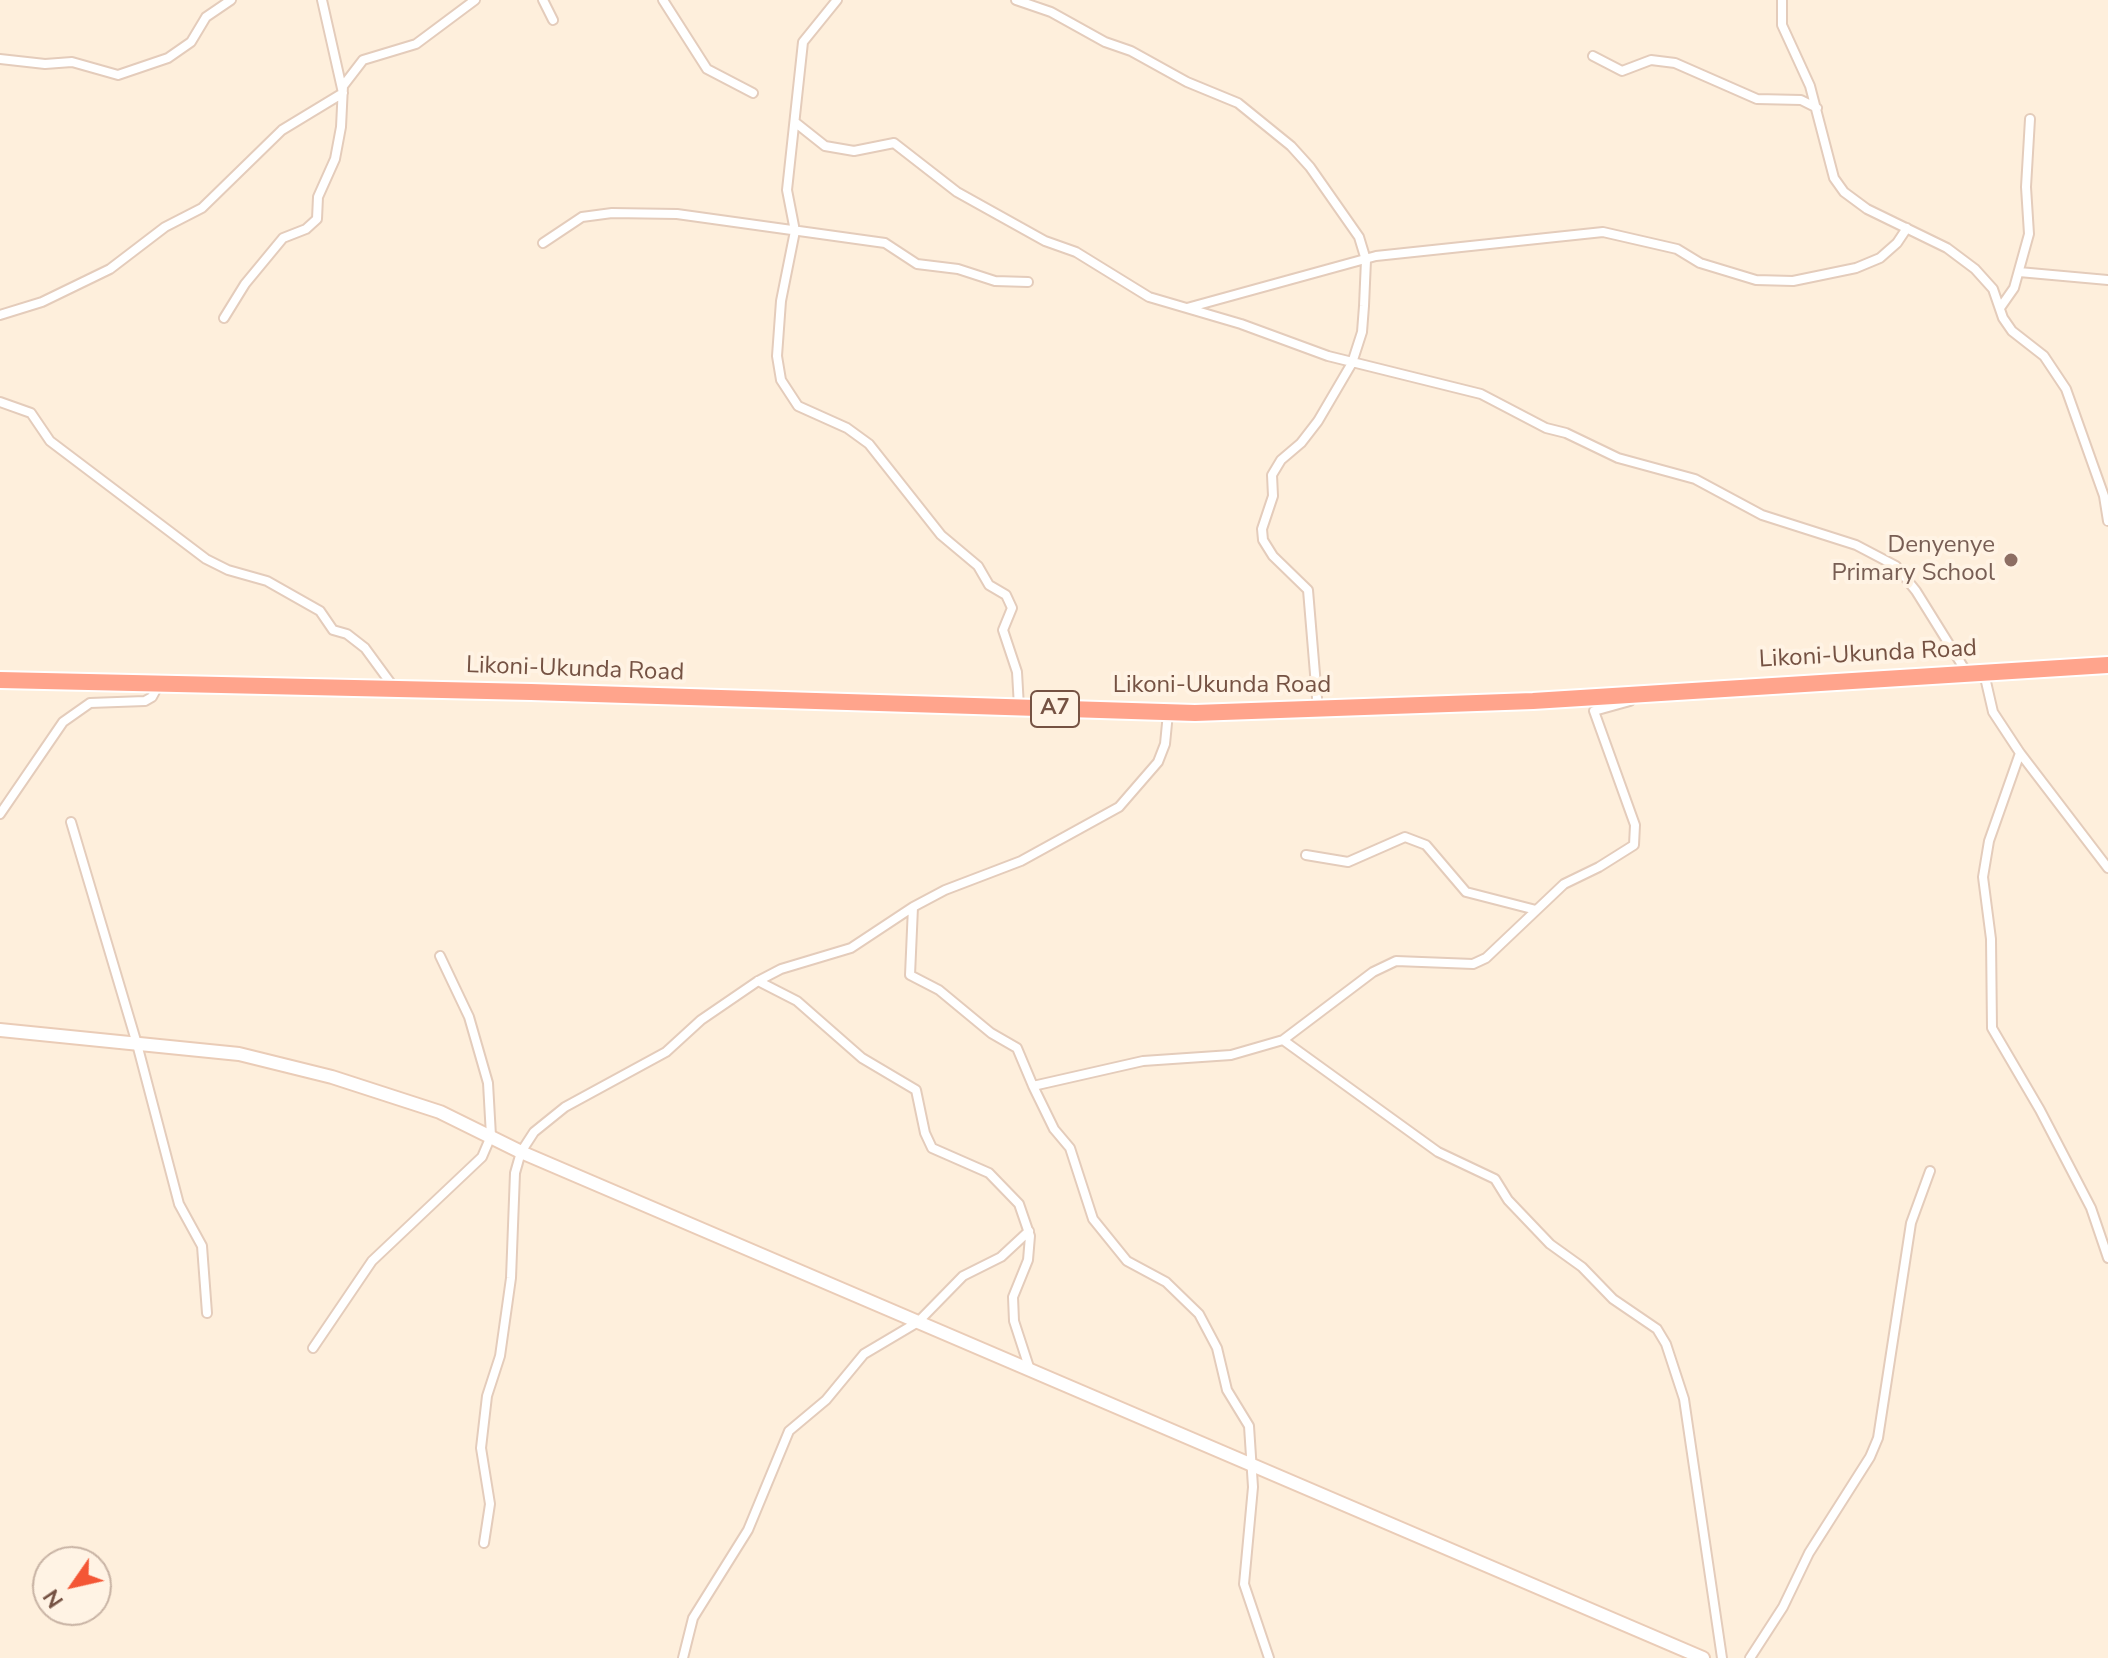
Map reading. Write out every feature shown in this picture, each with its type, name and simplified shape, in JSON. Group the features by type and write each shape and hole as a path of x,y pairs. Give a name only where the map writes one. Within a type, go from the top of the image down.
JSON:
{"highway":[{"name":"Likoni-Ukunda Road","path":"0,680 1168,713 1318,711 2108,665"}],"street":[{"path":"0,59 45,64 72,62 118,75 168,58 191,42 206,17 231,0"},
{"path":"322,0 343,93"},
{"path":"224,318 266,256 283,238 306,229 317,219 318,197 335,159 341,127 343,86 363,60 416,44 475,0"},
{"path":"543,0 553,20"},
{"path":"663,0 707,69 753,93"},
{"path":"837,0 803,42 787,190 795,231 781,301 777,356 781,380 798,406 847,428 869,444 941,535 978,566 989,585 1006,595 1012,608 1003,630 1017,672 1019,708"},
{"path":"1016,0 1051,12 1187,82 1238,103 1291,146 1310,167 1359,237 1366,260 1362,332 1352,363 1318,421 1301,443 1281,460 1272,475 1273,496 1262,529 1263,540 1273,556 1308,590 1318,711"},
{"path":"1782,0 1782,25 1818,109 1834,178 1844,192 1867,209 1947,248 1975,269 1993,289 2012,331 2044,356 2066,389 2104,496 2108,521"},
{"path":"1593,56 1622,71 1651,60 1675,63 1757,99 1801,100 1818,109"},
{"path":"0,315 42,302 110,269 165,227 202,208 282,130 343,93"},
{"path":"2000,308 2019,272 2029,234 2026,187 2030,119"},
{"path":"796,123 825,146 854,151 894,143 957,192 1045,241 1076,252 1149,297 1352,363 1481,394 1546,428 1566,433 1618,458 1695,479 1762,515 1856,545 1896,566 1976,674 1989,705 2020,753 2108,868"},
{"path":"543,243 582,217 612,213 677,214 885,243 917,264 958,269 995,281 1028,282"},
{"path":"1187,308 1366,260 1603,232 1677,249 1700,263 1756,280 1793,281 1844,272 1880,258 1897,243 1907,228"},
{"path":"2019,272 2108,280"},
{"path":"0,402 31,413 50,441 206,559 228,570 267,581 320,611 333,630 347,634 365,648 396,689"},
{"path":"2104,496 2108,486"},
{"path":"0,814 63,722 90,703 145,701 152,697 159,684"},
{"path":"1033,1086 1143,1061 1231,1055 1283,1040 1373,972 1396,961 1473,964 1486,958 1564,884 1634,845 1635,825 1594,711 1668,690"},
{"path":"484,1543 490,1504 481,1448 487,1396 502,1340 511,1278 515,1173 521,1152 534,1132 565,1107 666,1052 701,1020 758,981 781,969 851,948 945,890 1021,861 1119,807 1158,762 1165,744 1168,713"},
{"path":"2020,753 1989,841 1983,877 1991,939 1992,1028 2091,1208 2108,1258"},
{"path":"71,822 137,1044 179,1204 202,1246 207,1313"},
{"path":"1306,855 1348,862 1405,837 1426,845 1466,892 1536,910"},
{"path":"913,907 910,975 939,990 991,1033 1017,1048 1054,1129 1070,1148 1093,1219 1127,1261 1166,1282 1180,1294 1211,1335 1227,1390 1249,1426 1253,1487 1244,1584 1269,1658"},
{"path":"313,1348 372,1261 482,1157 491,1136 488,1083 469,1017 440,956"},
{"path":"758,981 797,1001 862,1058 916,1090 925,1133 932,1148 989,1173 1019,1204 1029,1231 1028,1260 1013,1297 1014,1321 1029,1367"},
{"path":"0,1030 239,1054 332,1077 440,1112 521,1152 1703,1658"},
{"path":"1283,1040 1438,1152 1495,1179 1508,1200 1550,1244 1582,1267 1613,1299 1657,1329 1684,1399 1722,1658"},
{"path":"1750,1658 1783,1607 1809,1553 1870,1457 1878,1438 1911,1223 1930,1171"},
{"path":"683,1658 693,1618 748,1530 789,1431 826,1400 864,1354 918,1322 963,1276 1001,1257 1029,1231"}],"place":[{"name":"Denyenye Primary School","path":"2011,560"}]}
